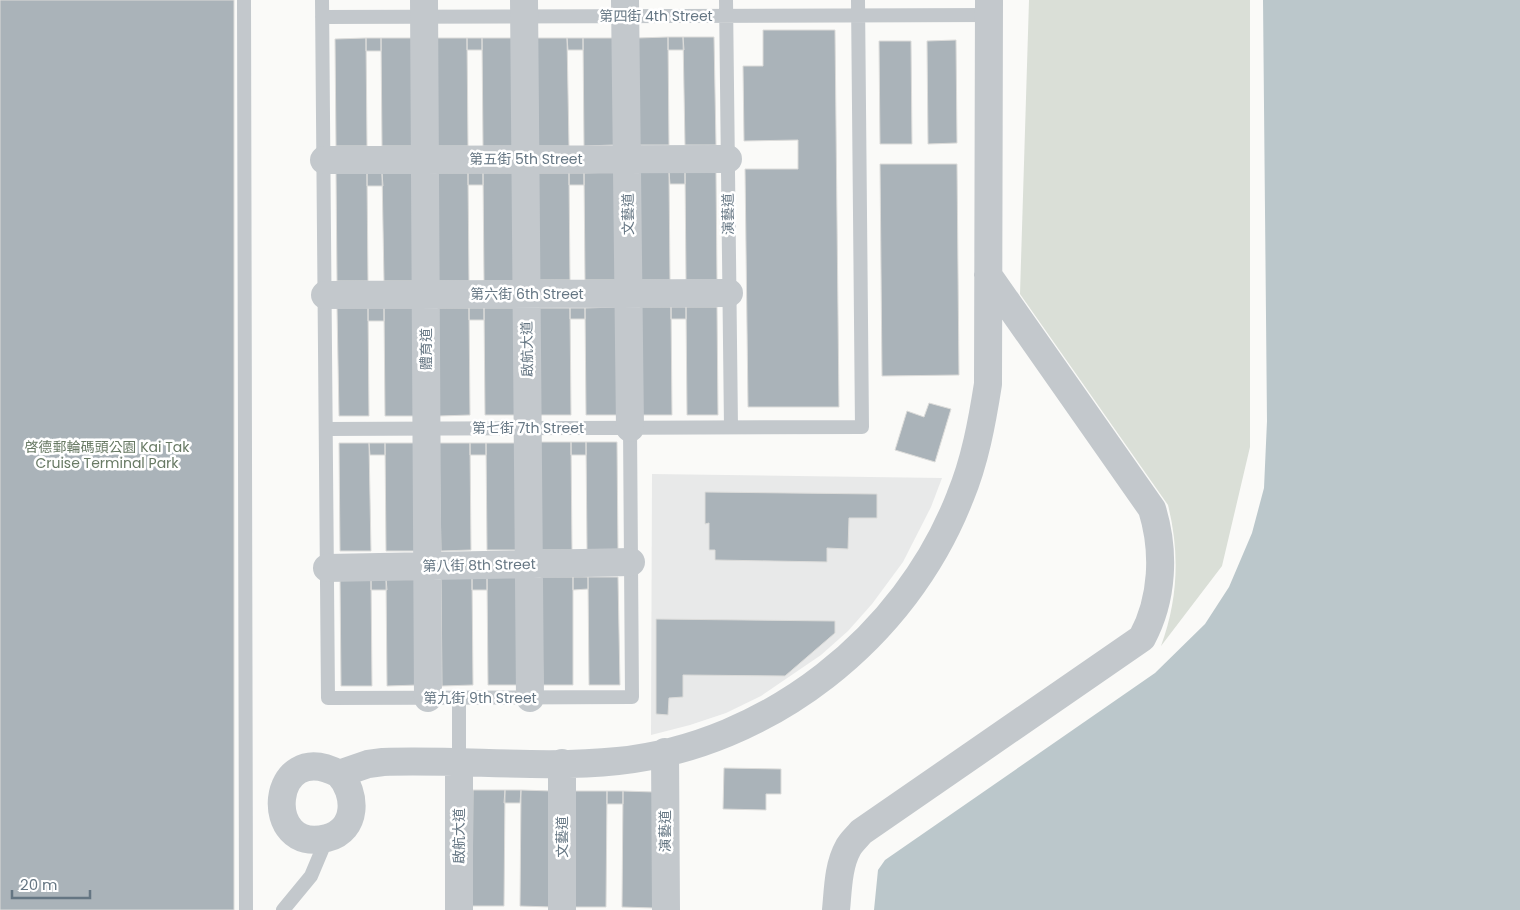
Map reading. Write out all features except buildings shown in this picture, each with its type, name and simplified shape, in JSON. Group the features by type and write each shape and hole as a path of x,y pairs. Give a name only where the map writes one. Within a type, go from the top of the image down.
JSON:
{"street":[{"name":"啟航大道","path":"524,8 530,698"},
{"name":"文藝道","path":"625,8 630,428"},
{"path":"338,774 368,764 384,762 562,763 619,761 665,752 739,728 777,708 812,686 845,660 875,632 902,600 925,567 960,498 982,422 988,384 989,8"},
{"name":"體育道","path":"424,9 428,698"},
{"name":"第五街 5th Street","path":"324,160 728,159"},
{"path":"836,910 838,880 848,847 861,832 1142,638 1152,620 1156,600 1159,549 1158,528 1152,510 988,275"},
{"name":"第六街 6th Street","path":"325,295 729,294"},
{"name":"第八街 8th Street","path":"327,568 631,562"},
{"name":"演藝道","path":"665,752 666,910"},
{"name":"啟航大道","path":"459,762 459,910"},
{"name":"文藝道","path":"562,763 562,910"},
{"path":"315,766 328,768 338,774 350,790 352,810 344,828 327,838 302,837 292,830 284,820 280,809 280,796 284,785 292,775 303,769 315,766"}],"lane":[{"path":"244,0 246,910"},
{"path":"322,0 327,568"},
{"name":"演藝道","path":"726,0 730,427"},
{"path":"858,0 858,16"},
{"name":"第四街 4th Street","path":"322,18 424,9 625,8 726,16 858,16 989,8"},
{"name":"第七街 7th Street","path":"326,430 862,427 858,16"},
{"path":"630,428 631,562"},
{"name":"第九街 9th Street","path":"327,568 328,698 632,697 631,562"},
{"path":"459,698 459,762"},
{"path":"283,910 312,876 327,838"}],"shaded area":[{"path":"1029,0 1250,0 1250,447 1222,566 1161,646 1167,629 1174,594 1176,559 1168,505 1020,294"},
{"path":"1263,0 1520,0 1520,910 874,910 878,870 885,860 1155,673 1205,624 1229,587 1252,533 1264,488 1267,421"},
{"path":"652,474 942,478 931,507 903,562 872,604 848,631 821,655 761,696 726,713 651,735"}],"park label":[{"name":"啓德郵輪碼頭公園 Kai Tak Cruise Terminal Park","path":"107,456"}]}
